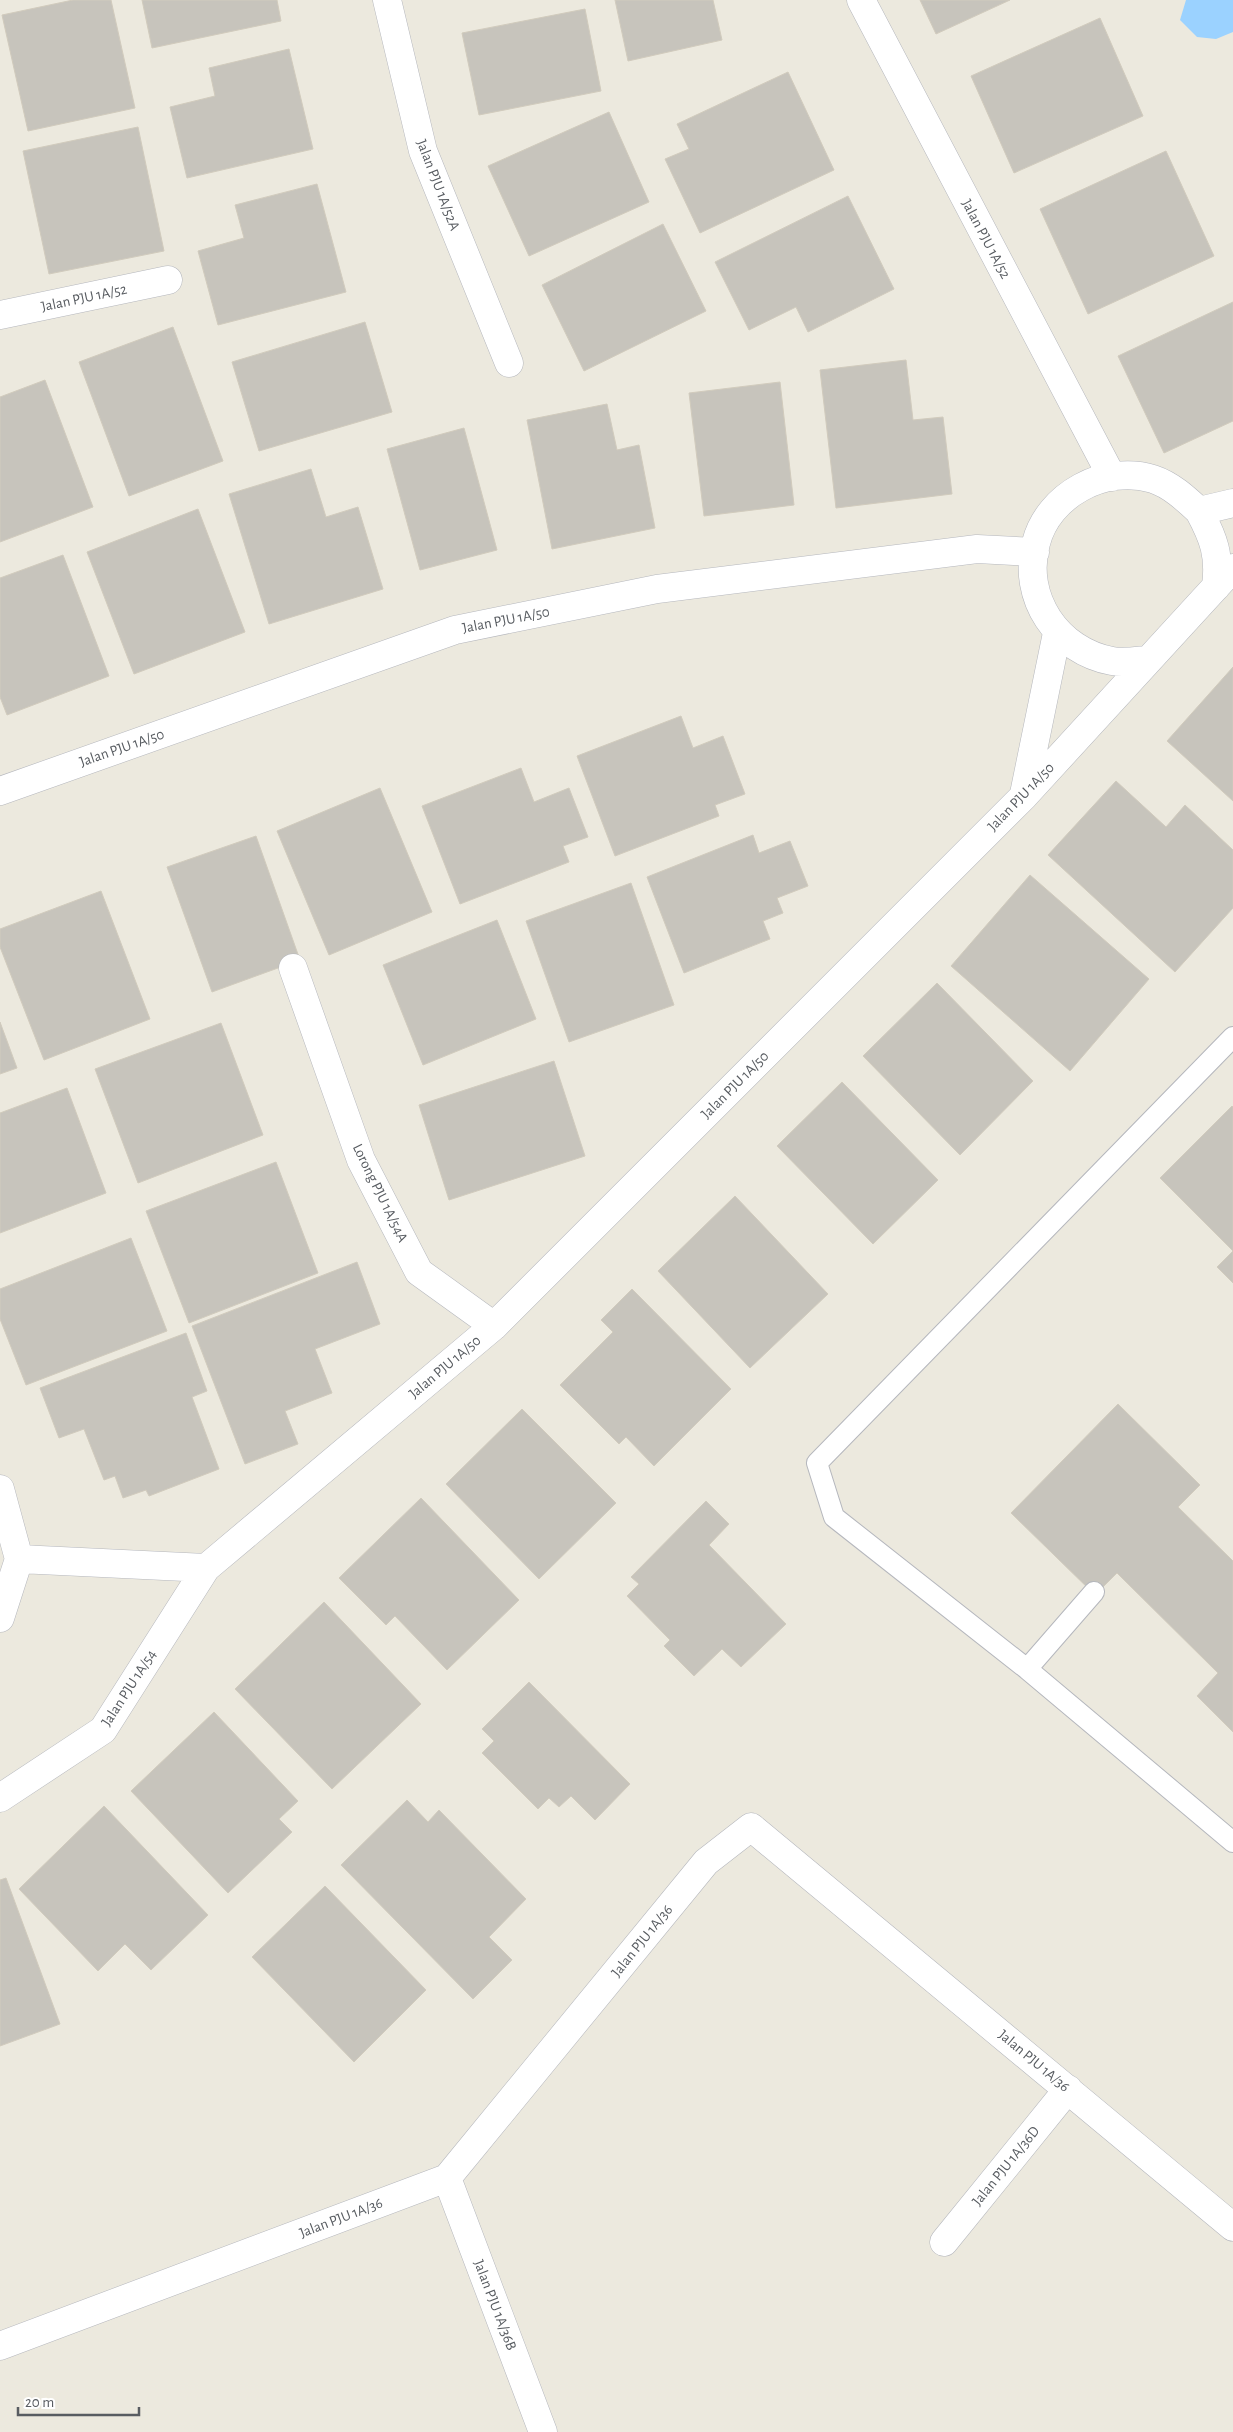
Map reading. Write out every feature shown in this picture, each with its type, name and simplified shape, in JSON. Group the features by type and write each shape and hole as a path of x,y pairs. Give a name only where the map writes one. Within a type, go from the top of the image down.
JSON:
{"street":[{"name":"Jalan PJU 1A/52A","path":"387,0 423,151 509,363"},
{"name":"Jalan PJU 1A/52","path":"861,0 1112,477"},
{"name":"Jalan PJU 1A/52","path":"0,315 168,280"},
{"path":"1146,660 1114,662 1084,652 1057,633 1040,606 1032,575 1036,543 1050,514 1070,493 1095,480 1125,476 1152,479 1178,492 1199,511 1213,538 1218,566 1224,578"},
{"path":"1199,511 1233,503"},
{"name":"Jalan PJU 1A/50","path":"0,791 455,630 657,589 977,549 1035,552"},
{"name":"Jalan PJU 1A/50","path":"206,1568 494,1326 1024,796 1146,660 1224,578"},
{"path":"1024,796 1057,633"},
{"name":"Lorong PJU 1A/54A","path":"293,968 361,1160 419,1272 494,1326"},
{"path":"0,1489 19,1559 0,1618"},
{"path":"19,1559 206,1568"},
{"name":"Jalan PJU 1A/54","path":"0,1798 103,1730 206,1568"},
{"name":"Jalan PJU 1A/36","path":"0,2346 447,2178 706,1862 751,1828 1233,2227"},
{"name":"Jalan PJU 1A/36D","path":"944,2242 1068,2090"},
{"name":"Jalan PJU 1A/36B","path":"447,2178 543,2432"}],"lane":[{"path":"1233,1037 817,1463 834,1517 1027,1670 1233,1842"},
{"path":"1027,1670 1094,1592"}],"water":[{"path":"1186,0 1233,0 1233,32 1216,39 1197,37 1180,20"}],"building":[{"path":"73,0 111,0 135,108 28,131 2,15"},
{"path":"142,0 277,0 281,21 152,48"},
{"path":"615,0 713,0 722,40 628,61"},
{"path":"920,0 1010,0 936,34"},
{"path":"585,9 601,91 479,115 462,33"},
{"path":"1100,18 1143,116 1014,173 971,76"},
{"path":"289,49 313,149 187,178 170,107 215,96 209,68"},
{"path":"788,72 834,170 700,233 665,159 689,149 677,124"},
{"path":"609,112 649,202 529,256 488,166"},
{"path":"138,127 164,251 49,274 23,151"},
{"path":"1166,151 1214,256 1088,314 1040,209"},
{"path":"317,184 346,292 218,325 198,251 244,238 235,205"},
{"path":"848,196 894,289 808,332 796,307 749,330 715,262"},
{"path":"663,224 706,311 584,371 542,285"},
{"path":"1233,302 1233,421 1164,453 1118,356"},
{"path":"365,322 392,412 259,451 232,362"},
{"path":"173,327 223,461 129,496 79,362"},
{"path":"906,360 913,420 943,417 952,494 836,508 820,370"},
{"path":"45,380 93,507 0,542 0,397"},
{"path":"780,382 794,505 704,516 689,393"},
{"path":"607,404 617,450 639,445 655,528 552,549 527,420"},
{"path":"464,428 497,550 420,570 387,449"},
{"path":"311,469 326,517 358,507 383,589 269,624 229,494"},
{"path":"198,509 245,632 134,674 87,552"},
{"path":"63,555 109,676 7,715 0,697 0,578"},
{"path":"1233,667 1233,801 1167,741"},
{"path":"681,716 693,748 723,736 745,794 715,805 719,816 615,856 577,756"},
{"path":"521,768 534,802 569,788 588,837 563,846 569,862 460,904 422,806"},
{"path":"1116,781 1166,827 1185,805 1233,850 1233,908 1175,972 1048,855"},
{"path":"380,788 432,912 329,955 277,831"},
{"path":"753,835 759,853 790,841 808,886 777,898 783,913 763,921 770,939 684,973 647,877"},
{"path":"256,836 300,960 212,992 167,867"},
{"path":"1030,875 1149,979 1070,1071 951,966"},
{"path":"631,883 674,1005 569,1042 526,921"},
{"path":"101,891 150,1019 44,1060 0,947 0,929"},
{"path":"497,920 536,1019 423,1065 383,965"},
{"path":"937,983 1033,1081 960,1155 863,1056"},
{"path":"0,1022 17,1068 0,1074"},
{"path":"221,1023 263,1135 138,1183 95,1069"},
{"path":"554,1061 585,1156 449,1200 419,1105"},
{"path":"842,1082 938,1180 873,1244 777,1146"},
{"path":"67,1088 106,1193 0,1233 0,1113"},
{"path":"1233,1107 1233,1251 1160,1178"},
{"path":"276,1162 318,1273 189,1323 146,1211"},
{"path":"735,1196 828,1294 750,1368 658,1271"},
{"path":"131,1238 167,1331 26,1385 0,1319 0,1289"},
{"path":"1233,1251 1233,1283 1217,1267"},
{"path":"357,1262 380,1324 315,1349 332,1393 285,1411 298,1444 245,1464 192,1326"},
{"path":"632,1289 731,1389 654,1466 626,1437 619,1444 560,1385 613,1332 601,1320"},
{"path":"186,1333 207,1391 192,1397 219,1469 149,1496 146,1490 123,1498 115,1476 104,1480 84,1429 59,1438 40,1388"},
{"path":"1118,1404 1200,1485 1178,1507 1233,1561 1233,1732 1197,1696 1218,1673 1117,1573 1095,1595 1011,1513"},
{"path":"522,1409 616,1503 539,1579 446,1484"},
{"path":"421,1498 519,1600 447,1670 395,1616 386,1625 339,1578"},
{"path":"706,1501 729,1524 709,1545 786,1624 741,1667 722,1649 694,1676 664,1646 670,1640 627,1596 639,1584 631,1577"},
{"path":"324,1602 421,1704 332,1789 235,1689"},
{"path":"529,1682 630,1784 595,1820 571,1796 559,1807 549,1798 538,1809 482,1753 494,1741 482,1729"},
{"path":"214,1712 298,1801 279,1819 292,1832 228,1893 131,1791"},
{"path":"407,1800 428,1822 439,1810 526,1899 489,1937 512,1960 473,1999 341,1865"},
{"path":"104,1806 208,1915 151,1970 125,1944 98,1971 19,1889"},
{"path":"6,1878 60,2024 0,2046 0,1880"},
{"path":"325,1886 426,1990 354,2062 252,1957"}]}
